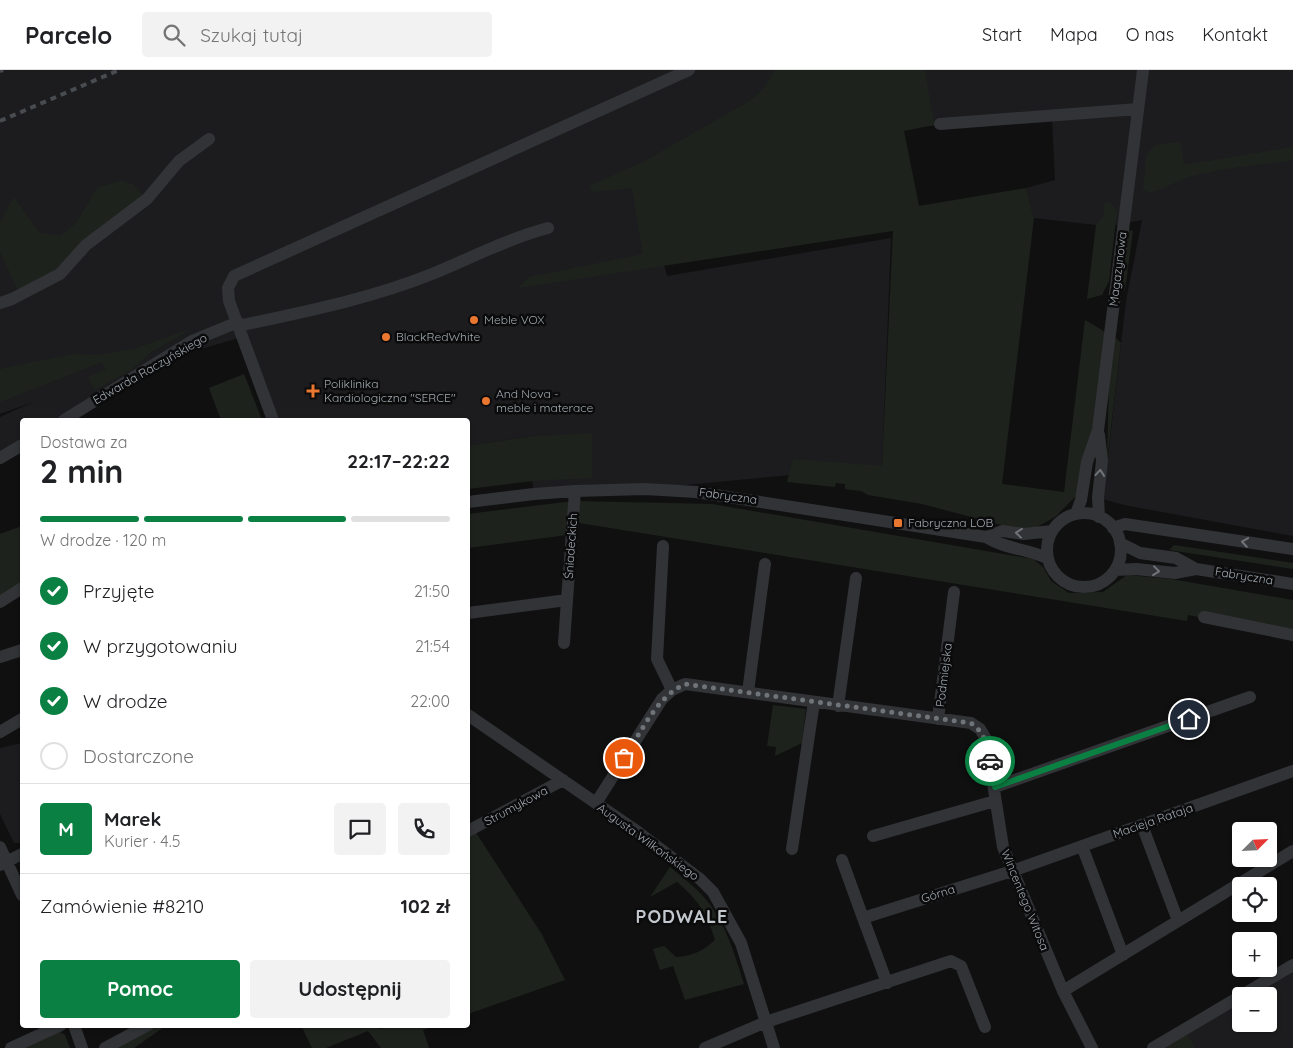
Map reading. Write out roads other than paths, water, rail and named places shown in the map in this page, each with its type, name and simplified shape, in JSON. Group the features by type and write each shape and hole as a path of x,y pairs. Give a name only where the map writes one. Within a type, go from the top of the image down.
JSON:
{"street":[{"path":"272,418 229,301 228,288 234,276 689,70"},
{"name":"Magazynowa","path":"1076,514 1081,500 1087,462 1098,430 1143,70"},
{"path":"940,124 1138,109"},
{"path":"0,303 12,299 60,274 86,246 147,199 180,161 209,139"},
{"name":"Edwarda Raczyńskiego","path":"67,418 192,341 238,324 344,303 432,274 498,244 548,228"},
{"name":"Magazynowa","path":"1098,430 1102,461 1098,496 1099,517"},
{"path":"0,458 20,445"},
{"name":"Fabryczna","path":"470,502 575,491 645,489 696,492 986,537 1001,546 1026,550 1047,558"},
{"name":"Śniadeckich","path":"564,644 575,491"},
{"path":"1076,514 1092,514 1099,517 1113,528 1120,543 1120,557 1115,570 1099,584 1077,587 1058,577 1047,558 1047,544 1052,531 1062,520 1076,514"},
{"path":"1113,528 1125,524 1293,549"},
{"name":"Fabryczna","path":"986,537 1002,531 1024,534 1052,531"},
{"name":"Fabryczna","path":"1120,543 1140,553 1176,558 1196,569"},
{"path":"596,803 662,699 672,690 657,659 662,546"},
{"path":"748,692 765,564"},
{"name":"Fabryczna","path":"1115,570 1136,569 1175,573 1196,569 1293,584"},
{"path":"838,706 856,578"},
{"path":"0,602 20,589"},
{"name":"Podmiejska","path":"672,690 685,684 938,718 954,592"},
{"path":"470,613 567,600"},
{"path":"1204,617 1293,635"},
{"path":"0,657 20,651"},
{"path":"995,787 1250,697"},
{"path":"792,849 814,702"},
{"name":"Augusta Wilkońskiego","path":"470,716 596,803 693,874 713,892 741,943 774,1048"},
{"name":"Wincentego Witosa","path":"938,718 971,723 980,729 986,740 1004,847 1012,871 1063,991 1092,1048"},
{"path":"0,732 20,720"},
{"name":"Macieja Rataja","path":"1012,871 1293,771"},
{"name":"Strumykowa","path":"470,830 563,780"},
{"path":"872,836 995,801"},
{"path":"1142,825 1178,921"},
{"path":"1082,846 1123,955"},
{"path":"0,848 4,864 20,892"},
{"path":"1063,991 1293,851"},
{"path":"4,864 20,855"},
{"path":"842,860 887,983"},
{"name":"Górna","path":"863,918 1012,871"},
{"path":"705,1048 766,1022 887,983 947,961 955,962 961,966 985,1027"},
{"path":"1153,1048 1293,965"},
{"path":"11,1048 54,1028"},
{"path":"75,1028 82,1048"},
{"path":"105,1048 142,1028"}],"railway":[{"path":"0,121 119,70"}],"place":[{"name":"Meble VOX","path":"474,320"},
{"name":"BlackRedWhite","path":"386,337"},
{"name":"Poliklinika Kardiologiczna \"SERCE\"","path":"313,391"},
{"name":"And Nova - meble i materace","path":"486,401"},
{"name":"Fabryczna LOB","path":"898,523"}],"district":[{"name":"PODWALE","path":"682,917"}]}
